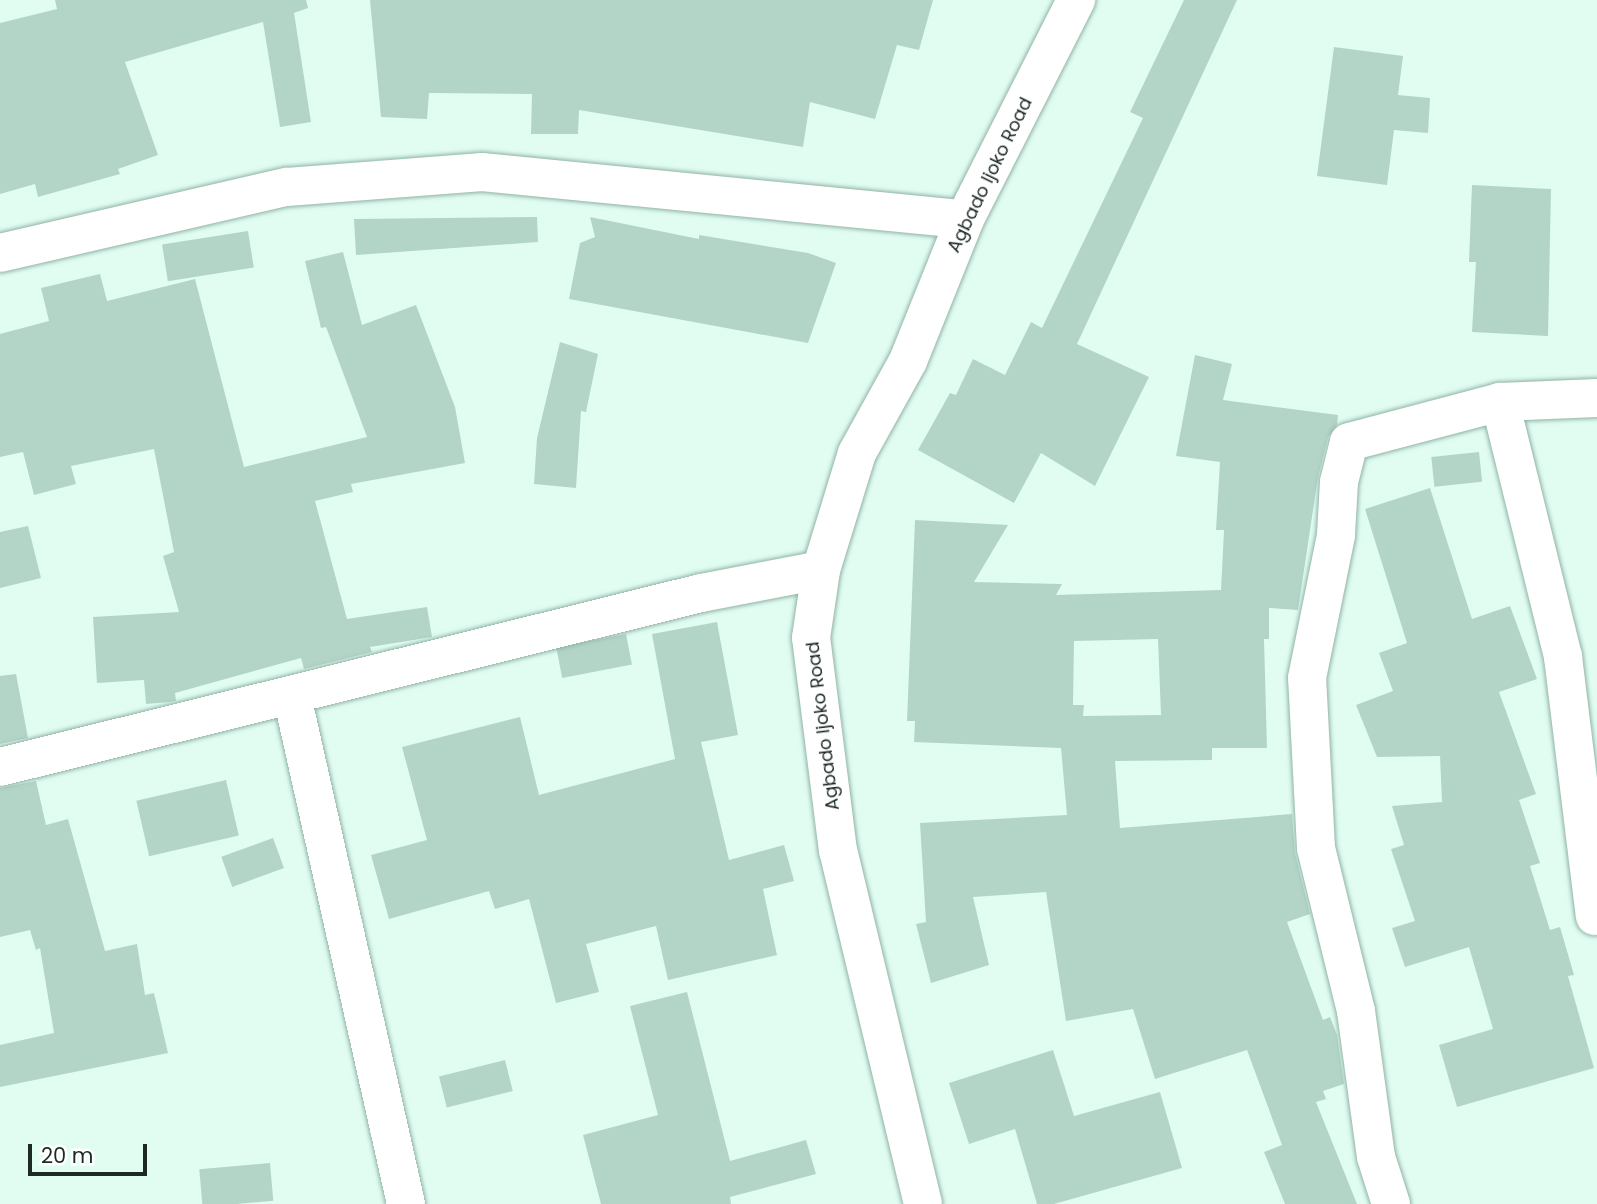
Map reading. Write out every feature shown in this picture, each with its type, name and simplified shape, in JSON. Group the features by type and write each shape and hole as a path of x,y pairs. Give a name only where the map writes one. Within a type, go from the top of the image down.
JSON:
{"street":[{"name":"Agbado Ijoko Road","path":"923,1204 838,851 811,638 821,569 857,453 908,361 965,219 1076,0"},
{"path":"0,253 286,187 482,172 965,219"},
{"path":"1391,1204 1376,1157 1356,1011 1316,848 1307,678 1336,535 1339,482 1349,442 1500,402 1597,398"},
{"path":"1500,402 1563,657 1595,916"},
{"path":"0,767 701,593 821,569"},
{"path":"292,696 406,1204"}],"building":[{"path":"55,0 306,0 308,8 294,13 311,122 280,127 263,22 125,62 158,155 118,169 120,174 38,197 35,184 0,194 0,23 57,9"},
{"path":"370,0 933,0 919,50 897,45 875,119 810,102 803,147 579,110 578,134 531,134 532,94 429,93 427,119 381,117"},
{"path":"1184,0 1237,0 1077,344 1149,377 1095,486 1041,453 1014,503 918,450 950,393 956,395 973,359 1005,375 1031,322 1042,328 1143,118 1130,112"},
{"path":"1334,47 1403,56 1398,95 1430,98 1428,133 1394,130 1387,185 1317,176"},
{"path":"1472,185 1551,189 1548,336 1472,332 1476,262 1469,262"},
{"path":"537,217 538,242 356,255 354,219"},
{"path":"590,217 699,239 699,235 808,253 836,263 808,343 569,299 580,243 595,237"},
{"path":"248,231 254,268 168,281 162,245"},
{"path":"343,252 362,325 416,305 455,407 465,463 351,484 353,492 315,501 347,619 427,607 432,637 370,647 372,652 304,669 301,658 175,693 176,701 170,702 146,704 144,680 97,683 93,617 179,612 163,556 174,552 154,449 71,466 76,484 34,495 23,452 0,457 0,334 49,321 41,288 100,274 107,301 195,279 244,467 367,437 326,327 321,328 305,261"},
{"path":"560,342 598,354 586,412 581,411 576,488 534,484 537,438"},
{"path":"1195,355 1232,364 1223,400 1338,415 1337,425 1328,437 1318,477 1298,610 1269,608 1269,639 1264,639 1267,748 1212,748 1212,760 1115,761 1120,828 1292,814 1295,853 1310,914 1287,922 1323,1020 1330,1017 1337,1035 1344,1084 1323,1091 1326,1099 1316,1102 1357,1204 1285,1204 1264,1152 1282,1145 1247,1050 1155,1079 1133,1009 1066,1021 1046,892 973,897 989,965 931,983 916,924 926,922 920,823 1067,815 1061,748 914,742 915,721 907,721 915,520 1008,525 974,582 1062,584 1056,595 1221,590 1224,530 1216,530 1220,462 1176,456","holes":["1158,639 1161,715 1083,716 1084,705 1073,705 1074,641"]},
{"path":"1479,452 1482,482 1434,487 1431,457"},
{"path":"1430,488 1472,619 1510,606 1537,679 1499,692 1536,794 1519,800 1540,863 1530,866 1550,930 1560,927 1574,975 1568,976 1594,1068 1457,1107 1439,1045 1493,1029 1469,947 1405,967 1392,928 1415,921 1391,849 1404,845 1392,806 1442,802 1440,756 1377,757 1356,705 1393,691 1379,653 1407,643 1365,509"},
{"path":"28,526 41,578 0,588 0,532"},
{"path":"717,622 738,735 701,742 729,860 784,845 794,881 763,889 777,955 668,980 656,926 586,944 599,992 556,1003 529,899 495,909 489,891 389,919 371,855 427,840 402,747 520,717 539,795 675,759 652,634"},
{"path":"626,634 632,664 562,678 556,648"},
{"path":"16,674 28,738 0,744 0,676"},
{"path":"226,780 239,836 149,856 136,801"},
{"path":"36,781 46,825 68,819 105,951 137,944 145,995 154,993 168,1053 0,1087 0,1045 54,1033 40,948 36,950 30,930 0,937 0,788"},
{"path":"273,838 284,868 232,887 221,857"},
{"path":"687,992 730,1161 806,1140 816,1174 730,1197 731,1204 601,1204 583,1135 658,1115 630,1006"},
{"path":"1053,1050 1074,1116 1160,1092 1182,1168 1054,1204 1037,1204 1015,1129 969,1144 949,1083"},
{"path":"505,1060 513,1091 447,1108 439,1076"},
{"path":"270,1163 273,1201 202,1204 199,1169"}]}
